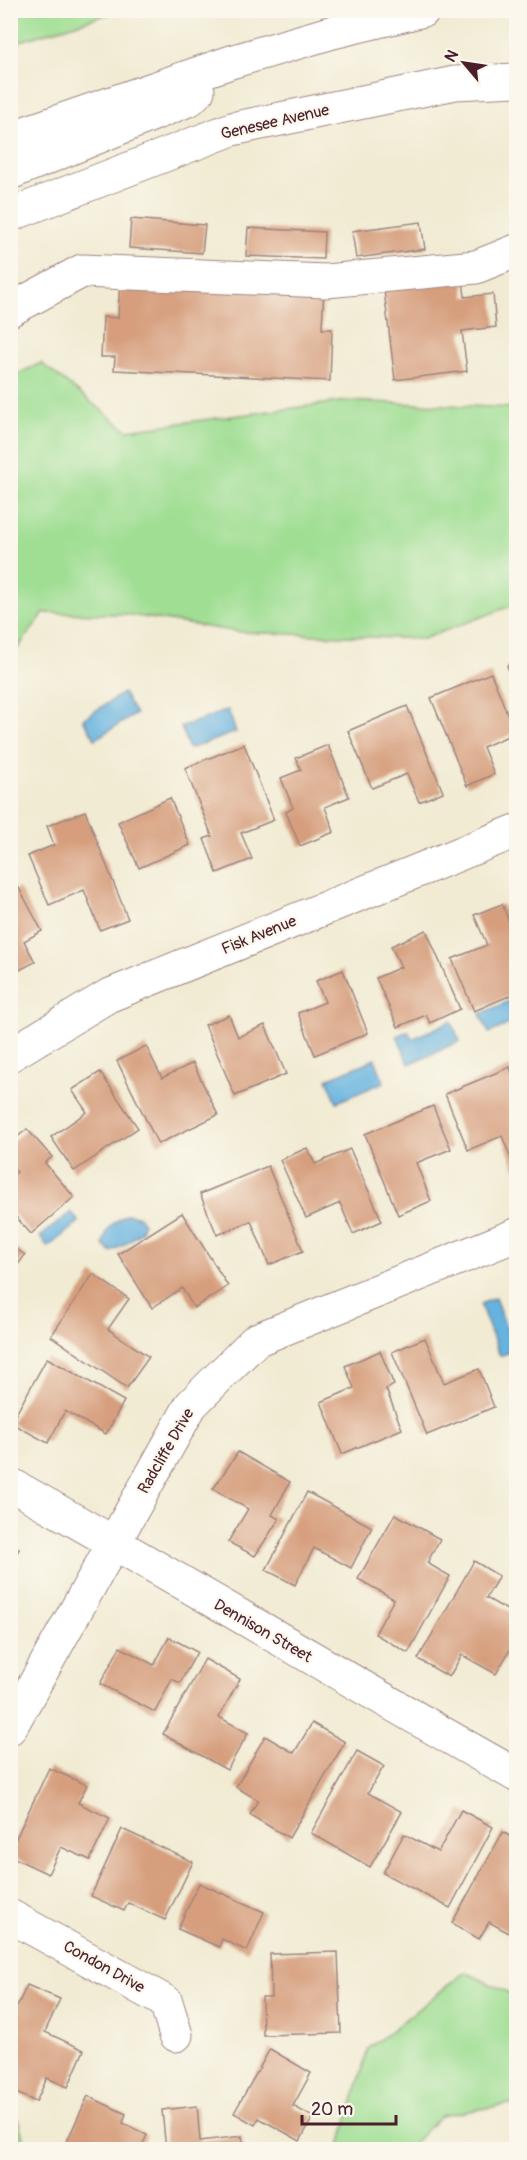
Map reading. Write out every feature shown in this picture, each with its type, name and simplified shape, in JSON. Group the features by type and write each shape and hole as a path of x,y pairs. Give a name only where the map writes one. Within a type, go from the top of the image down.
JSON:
{"street":[{"path":"10,138 231,62 333,32 424,10"},
{"path":"10,174 190,99 231,62"},
{"name":"Genesee Avenue","path":"10,215 232,129 455,83 516,80"},
{"path":"10,310 82,271 326,280 477,267 516,251"},
{"name":"Fisk Avenue","path":"10,1055 108,996 516,831"},
{"name":"Radcliffe Drive","path":"10,1728 191,1405 256,1340 516,1235"},
{"name":"Dennison Street","path":"10,1485 114,1542 349,1681 516,1775"},
{"name":"Condon Drive","path":"10,1916 166,2002 176,2035"}],"green space":[{"path":"11,10 118,10 118,11 11,44"},
{"path":"41,363 127,430 346,401 516,408 516,604 423,639 239,632 124,614 44,613 11,657 11,377"},
{"path":"465,1972 516,1996 516,2103 440,2116 408,2149 339,2149 368,2049"},
{"path":"11,2115 18,2119 26,2149 11,2149"}],"water":[{"path":"123,693 136,714 95,739 83,719"},
{"path":"228,710 236,732 189,749 181,727"},
{"path":"516,998 516,1021 489,1033 480,1014"},
{"path":"451,1021 460,1041 409,1064 397,1036 408,1031 412,1039"},
{"path":"375,1059 384,1082 337,1102 327,1079"},
{"path":"71,1212 79,1222 48,1247 40,1237"},
{"path":"128,1214 140,1217 143,1223 141,1232 111,1252 103,1245 106,1234 114,1223"},
{"path":"495,1298 515,1350 500,1356 480,1304"}],"building":[{"path":"131,219 205,225 202,253 129,248"},
{"path":"421,222 425,249 356,258 352,231"},
{"path":"248,228 324,232 323,259 246,256"},
{"path":"462,272 465,297 493,294 496,327 462,331 467,371 395,380 383,282"},
{"path":"120,278 324,288 322,329 332,329 330,381 114,370 115,357 101,357 103,317 118,318"},
{"path":"516,662 516,689 507,666"},
{"path":"491,673 515,733 483,747 494,774 467,786 431,698"},
{"path":"407,706 443,792 419,802 407,774 372,788 348,731"},
{"path":"244,744 274,820 241,833 252,859 217,873 204,839 212,836 185,768"},
{"path":"328,745 349,797 325,807 334,832 300,846 286,812 293,808 281,778 301,770 296,758"},
{"path":"170,798 190,845 139,868 118,822"},
{"path":"85,811 128,919 100,930 84,890 49,905 28,856 54,845 47,826"},
{"path":"19,888 42,931 24,941 35,962 10,975 10,893"},
{"path":"502,904 516,939 516,993 474,1011 452,959 487,945 474,915"},
{"path":"426,930 460,1009 430,1023 426,1015 398,1027 376,978 401,967 391,946"},
{"path":"343,970 368,1033 315,1055 298,1013 325,1002 316,981"},
{"path":"229,1015 238,1037 265,1025 286,1074 235,1096 205,1025"},
{"path":"146,1046 162,1078 193,1063 218,1115 158,1144 117,1061"},
{"path":"510,1067 516,1084 516,1171 502,1136 468,1150 445,1094"},
{"path":"100,1072 138,1128 74,1171 51,1137 87,1112 72,1090"},
{"path":"433,1106 451,1149 416,1163 431,1201 398,1215 365,1134"},
{"path":"27,1129 52,1157 45,1163 74,1197 31,1234 10,1210 10,1177 17,1172 10,1165 10,1143"},
{"path":"307,1148 315,1164 350,1149 382,1221 353,1234 340,1203 306,1218 280,1160"},
{"path":"268,1166 303,1251 269,1265 251,1221 217,1235 200,1194"},
{"path":"182,1213 228,1286 194,1308 182,1288 152,1308 118,1254"},
{"path":"10,1245 25,1255 10,1276"},
{"path":"93,1274 129,1299 108,1329 149,1357 127,1388 51,1336"},
{"path":"425,1338 444,1383 479,1369 494,1407 427,1435 392,1352"},
{"path":"380,1351 394,1385 386,1389 402,1429 342,1454 321,1402 354,1388 345,1366"},
{"path":"47,1358 124,1401 106,1434 65,1411 48,1443 11,1423"},
{"path":"238,1452 290,1482 272,1515 279,1519 255,1556 228,1542 248,1509 213,1489"},
{"path":"307,1492 372,1527 351,1568 314,1548 295,1585 266,1570"},
{"path":"395,1514 440,1539 427,1563 450,1576 408,1653 375,1634 394,1599 358,1579"},
{"path":"10,1545 19,1549 10,1565"},
{"path":"474,1561 499,1576 486,1598 516,1615 516,1639 496,1674 462,1655 449,1677 418,1659"},
{"path":"10,1604 16,1607 10,1618"},
{"path":"169,1637 197,1652 180,1683 172,1679 155,1712 100,1684 120,1647 154,1665"},
{"path":"205,1659 240,1679 219,1717 248,1733 227,1770 163,1734"},
{"path":"312,1723 345,1742 289,1838 250,1815 258,1800 236,1787 265,1736 294,1753"},
{"path":"357,1751 384,1766 368,1793 402,1812 370,1867 311,1833"},
{"path":"49,1768 87,1785 78,1803 110,1818 90,1860 61,1847 48,1874 10,1856 10,1851"},
{"path":"461,1810 493,1827 450,1908 383,1873 404,1834 438,1852"},
{"path":"122,1829 193,1862 165,1920 128,1903 124,1911 91,1896"},
{"path":"503,1832 516,1840 516,1880 512,1888 516,1890 516,1937 489,1922 479,1939 452,1923"},
{"path":"199,1883 264,1912 247,1951 222,1939 219,1947 178,1929"},
{"path":"338,1952 341,2033 263,2035 262,1997 271,1997 270,1954"},
{"path":"27,1985 60,1999 45,2032 84,2050 68,2087 47,2078 36,2102 10,2090 21,2064 10,2059 10,2022"},
{"path":"270,2049 311,2073 293,2106 313,2117 300,2141 259,2118 255,2125 234,2113"},
{"path":"88,2096 126,2114 123,2123 147,2135 140,2150 73,2150 75,2145 67,2141"},
{"path":"197,2106 200,2141 242,2136 244,2150 166,2150 162,2110"},
{"path":"460,2144 464,2150 451,2150"}]}
